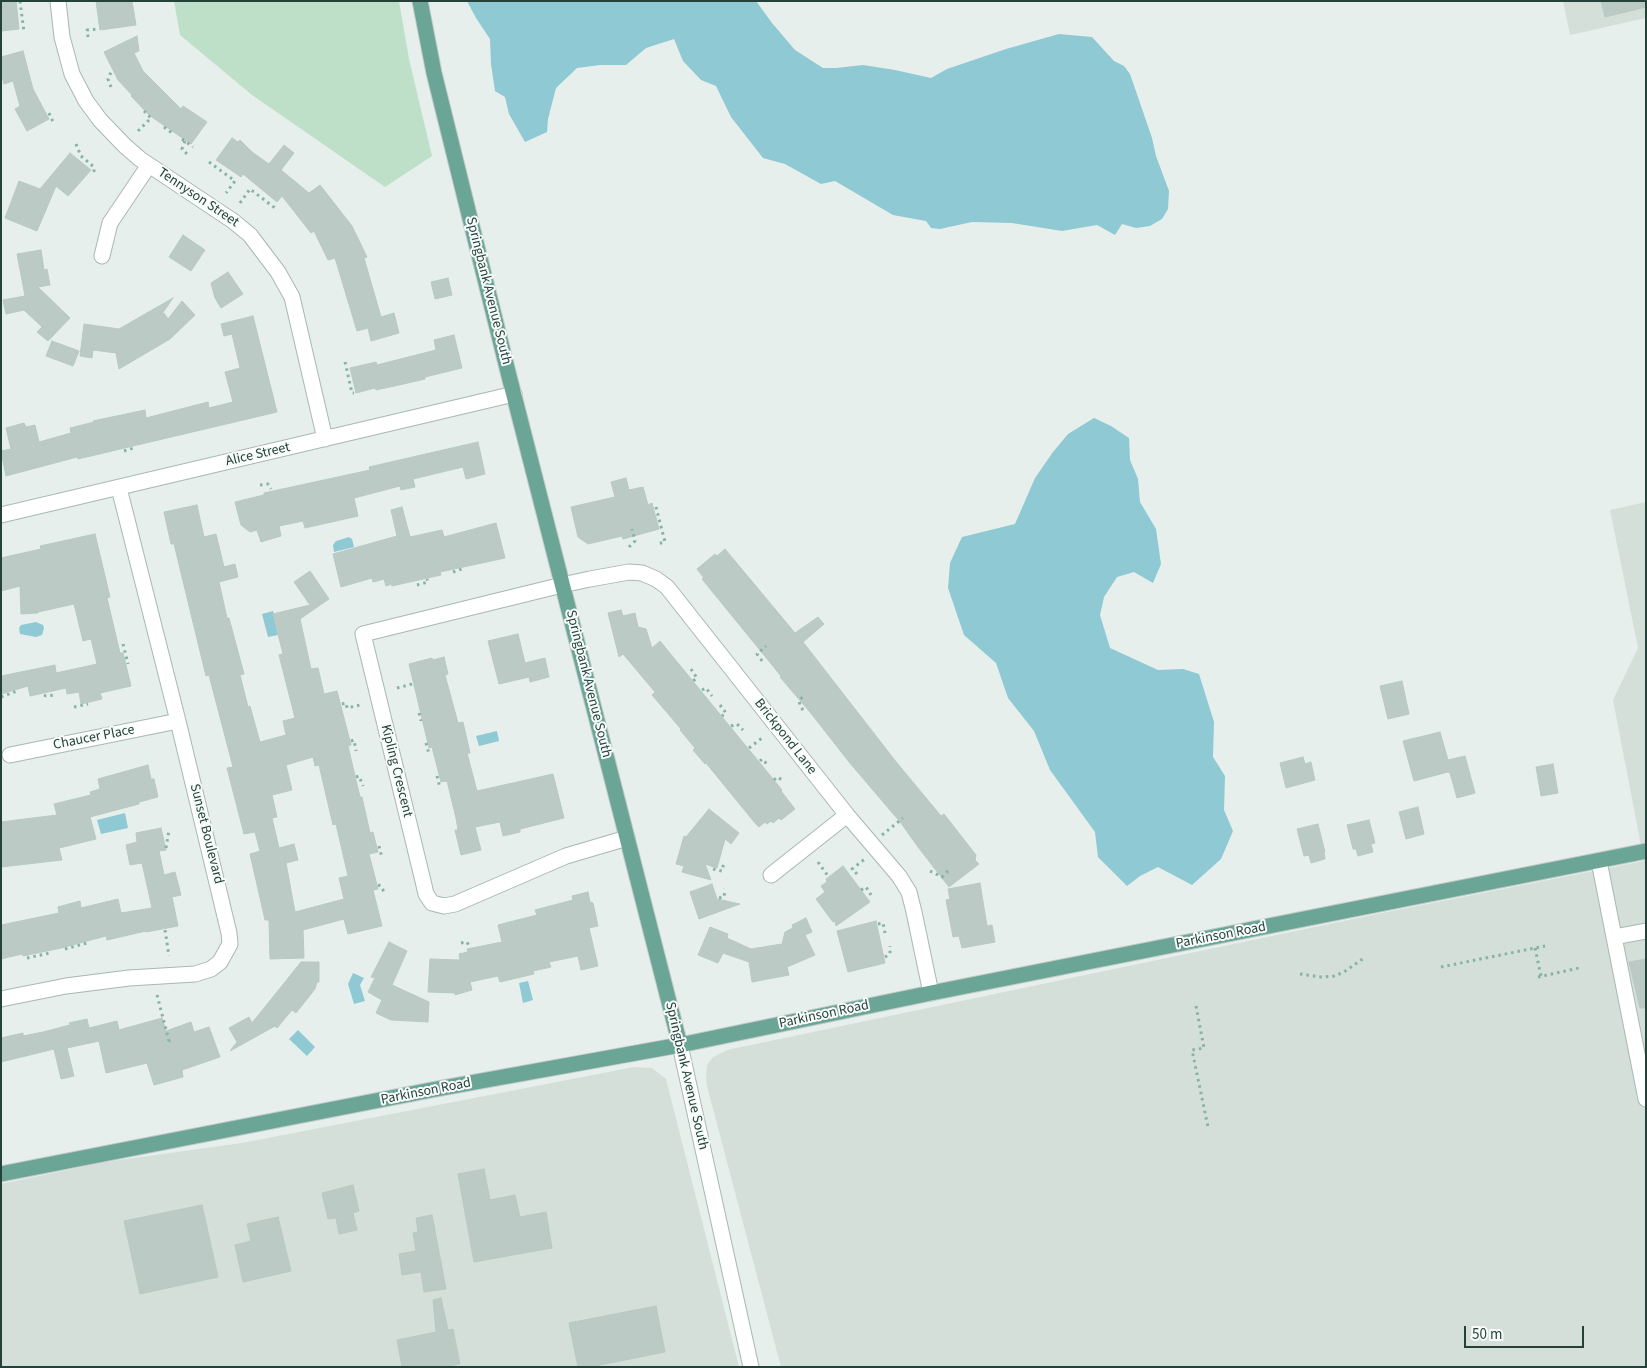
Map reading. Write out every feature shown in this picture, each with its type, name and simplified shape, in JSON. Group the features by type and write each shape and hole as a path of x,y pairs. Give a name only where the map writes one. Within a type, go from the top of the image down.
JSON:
{"main road":[{"name":"Springbank Avenue South","path":"420,1 434,73 514,394 680,1044"},
{"name":"Parkinson Road","path":"1,1174 431,1090 680,1044 1646,851"}],"street":[{"name":"Tennyson Street","path":"58,1 65,53 74,78 82,93 110,131 149,165 233,221 250,235 278,272 292,297 325,439"},
{"path":"102,256 110,223 149,165"},
{"name":"Alice Street","path":"1,515 514,394"},
{"name":"Sunset Boulevard","path":"1,999 66,986 129,978 195,974 211,969 220,962 230,944 178,721 120,488"},
{"name":"Brickpond Lane","path":"562,585 629,572 642,573 665,585 847,815 899,876 909,892 916,917 931,993"},
{"name":"Kipling Crescent","path":"562,585 363,634 422,879 426,894 432,903 444,906 456,904 566,856 627,838"},
{"name":"Chaucer Place","path":"10,755 178,721"},
{"path":"771,875 847,815"},
{"path":"1599,861 1646,1099"},
{"path":"1614,937 1646,931"},
{"name":"Springbank Avenue South","path":"680,1044 752,1367"}],"path":[{"path":"20,1 24,32"},
{"path":"88,37 87,30 98,29"},
{"path":"112,70 108,79 112,87"},
{"path":"138,131 151,118 144,111"},
{"path":"49,113 54,122"},
{"path":"164,127 172,133"},
{"path":"188,155 182,149 184,140 193,147"},
{"path":"76,144 81,156 94,167 92,175"},
{"path":"209,162 235,181 226,193"},
{"path":"240,203 250,188 275,208"},
{"path":"345,362 352,393 354,393"},
{"path":"124,450 134,448"},
{"path":"260,485 268,484 272,489"},
{"path":"656,507 665,542 657,544"},
{"path":"630,547 634,541 632,529"},
{"path":"453,572 462,569"},
{"path":"418,585 428,582 427,579"},
{"path":"123,644 128,664"},
{"path":"762,661 757,654 766,646"},
{"path":"691,669 697,678 693,681"},
{"path":"397,688 412,684"},
{"path":"702,690 706,688 712,696"},
{"path":"1,697 17,691"},
{"path":"44,695 56,695"},
{"path":"803,710 799,700 804,696"},
{"path":"342,704 346,703 347,708 360,705"},
{"path":"74,707 88,704"},
{"path":"720,705 726,713 722,716"},
{"path":"419,713 421,721"},
{"path":"731,726 736,724 743,730"},
{"path":"749,748 762,738"},
{"path":"351,740 354,740 356,751"},
{"path":"426,743 429,754"},
{"path":"760,762 762,759 768,765"},
{"path":"356,777 360,776 363,786"},
{"path":"437,776 440,788"},
{"path":"774,780 777,777 784,781"},
{"path":"857,874 852,869 903,818"},
{"path":"166,848 169,830"},
{"path":"379,846 382,858"},
{"path":"713,869 722,871 724,862"},
{"path":"818,862 828,876"},
{"path":"930,871 942,877 949,870"},
{"path":"378,885 381,886 384,892"},
{"path":"861,890 866,887 872,895"},
{"path":"719,898 724,897 725,888"},
{"path":"878,924 883,923 886,933"},
{"path":"165,930 170,956"},
{"path":"461,943 467,942 469,946"},
{"path":"65,949 87,943"},
{"path":"885,957 890,954 890,946"},
{"path":"1441,967 1545,946"},
{"path":"1536,948 1540,976 1578,968"},
{"path":"27,958 50,953"},
{"path":"1300,974 1334,976 1344,972 1364,958"},
{"path":"157,995 170,1041 166,1042"},
{"path":"1196,1006 1204,1048 1192,1050 1208,1127"}],"shaded area":[{"path":"1563,1 1646,1 1646,18 1570,35"},
{"path":"1646,502 1646,1367 781,1367 707,1086 707,1065 713,1057 727,1050 1377,914 1644,861 1613,700 1638,648 1610,510"},
{"path":"634,1067 652,1068 666,1079 739,1367 1,1367 1,1184 105,1162 242,1143"}],"green space":[{"path":"174,1 399,1 409,59 432,156 385,187 252,95 180,35"}],"water":[{"path":"467,1 756,1 795,50 823,68 863,65 931,78 947,69 1059,34 1092,37 1114,61 1124,66 1130,74 1169,191 1168,209 1162,219 1150,226 1136,228 1122,224 1115,235 1097,225 1062,231 1012,223 972,222 940,229 931,228 926,221 893,215 835,181 821,184 785,164 763,158 731,117 716,86 701,80 683,61 674,39 646,48 626,65 600,65 577,68 556,88 548,119 547,132 525,142 509,114 505,97 495,91 490,39"},
{"path":"1094,418 1129,438 1130,460 1138,479 1140,502 1156,529 1161,564 1153,583 1134,572 1117,577 1104,597 1100,615 1110,648 1158,670 1183,669 1199,674 1214,722 1213,757 1225,776 1224,810 1233,831 1221,859 1192,885 1158,867 1140,876 1127,886 1098,857 1095,832 1050,770 1034,731 1008,698 996,663 964,635 948,588 950,563 962,537 1015,524 1035,478 1053,452 1068,434"},
{"path":"349,537 352,539 354,547 334,552 333,545 336,541"},
{"path":"273,611 278,635 268,637 262,614"},
{"path":"36,622 43,625 42,635 36,637 20,634 19,628 21,625"},
{"path":"497,731 499,741 479,746 476,736"},
{"path":"125,813 128,828 101,834 97,820"},
{"path":"353,973 364,978 360,985 365,1001 354,1004 348,984"},
{"path":"528,981 533,1000 523,1003 519,983"},
{"path":"298,1030 315,1047 307,1056 289,1039"}],"building":[{"path":"1,1 16,1 19,29 1,31"},
{"path":"96,1 132,1 136,25 100,30"},
{"path":"1601,1 1646,1 1646,7 1605,17"},
{"path":"137,36 139,51 134,53 143,71 181,109 183,106 207,122 191,144 149,115 131,96 118,80 104,52"},
{"path":"23,51 33,89 49,119 27,131 15,109 20,106 13,81 4,84 1,73 1,57"},
{"path":"232,138 238,142 240,140 252,152 269,164 284,145 294,153 281,170 309,193 320,185 352,226 367,257 364,258 381,317 394,313 399,333 371,341 368,328 357,331 335,258 328,260 314,231 311,233 282,196 277,202 243,174 241,177 216,160"},
{"path":"70,153 91,170 68,196 56,186 37,231 5,218 19,181 40,189"},
{"path":"183,235 205,250 191,271 169,257"},
{"path":"41,250 44,270 47,269 50,285 38,287 70,318 48,341 37,332 42,327 24,310 6,314 3,300 25,296 17,254"},
{"path":"228,272 243,294 221,308 215,298 211,283"},
{"path":"448,278 452,295 435,299 431,282"},
{"path":"173,298 162,314 164,313 168,319 182,301 195,315 170,339 119,369 116,353 93,350 92,358 80,356 84,324 119,329"},
{"path":"253,316 277,412 78,459 77,457 6,476 1,451 11,449 6,428 24,423 26,427 35,425 39,442 71,433 70,428 93,421 145,410 146,418 208,402 209,408 233,402 225,372 240,368 232,334 224,336 221,324"},
{"path":"454,335 462,368 425,377 425,379 356,393 350,368 376,362 377,365 436,350 434,340"},
{"path":"52,341 79,351 73,366 46,356"},
{"path":"478,442 485,474 466,479 463,467 413,479 415,487 401,490 400,486 354,498 358,516 305,528 303,521 279,526 281,536 261,542 257,530 250,532 241,525 235,502 264,495 264,493 370,470 369,467"},
{"path":"626,478 629,490 643,487 648,505 652,503 659,529 623,539 622,536 588,544 578,537 571,507 615,497 611,482"},
{"path":"197,505 204,537 216,534 224,567 235,564 238,577 219,582 227,618 229,618 244,674 240,675 248,707 250,706 260,742 286,735 283,721 295,718 279,655 283,654 273,614 310,605 294,582 310,571 329,599 300,619 311,669 318,668 324,694 337,691 351,745 348,746 360,797 362,797 370,833 373,832 378,852 369,854 378,889 373,890 382,926 348,934 344,919 303,930 304,958 270,959 269,920 265,920 250,854 260,851 255,832 244,834 227,768 233,767 209,675 206,676 174,544 171,544 164,512","holes":["313,757 315,766 319,765 333,825 336,824 348,876 339,878 344,899 295,912 286,863 298,860 294,844 279,848 272,818 277,817 272,795 292,790 286,765"]},
{"path":"402,507 410,537 442,530 444,537 496,523 505,558 440,572 441,575 392,586 391,584 386,586 384,579 373,582 372,578 341,587 333,554 397,536 391,510"},
{"path":"95,534 110,597 107,598 120,653 123,653 131,686 100,693 102,699 81,704 79,692 67,694 66,688 30,696 28,686 1,694 1,676 55,665 56,673 97,664 91,639 83,641 74,604 38,613 21,614 20,586 1,591 1,558 41,549 40,546"},
{"path":"725,549 795,633 818,617 824,624 803,642 897,763 941,816 944,814 976,855 975,860 979,864 949,887 901,823 849,762 702,579 704,578 697,569 715,554 717,556"},
{"path":"621,610 623,616 635,613 638,627 646,629 652,648 660,641 782,790 795,809 781,820 779,818 773,823 771,821 767,824 765,822 759,827 755,823 693,750 695,748 681,729 652,695 655,692 623,654 619,657 608,613"},
{"path":"518,634 525,663 545,658 549,677 530,682 529,677 499,684 488,641"},
{"path":"444,657 448,674 445,675 458,723 463,722 470,753 467,753 477,791 553,774 564,818 520,829 520,832 503,836 500,822 475,827 481,850 461,855 455,830 458,830 456,818 447,781 441,782 432,747 429,748 409,664"},
{"path":"1402,681 1409,714 1388,719 1380,686"},
{"path":"1440,732 1448,760 1465,756 1475,793 1457,798 1450,773 1448,772 1414,781 1403,741"},
{"path":"1303,757 1305,764 1311,762 1315,780 1286,788 1280,763"},
{"path":"1553,764 1558,793 1541,796 1536,767"},
{"path":"148,765 151,779 154,779 158,797 90,817 96,839 59,848 62,860 1,867 1,822 57,815 54,804 91,795 90,792 100,789 98,779"},
{"path":"1418,807 1424,834 1406,839 1399,812"},
{"path":"709,809 739,833 731,844 725,839 717,868 705,864 711,880 682,872 684,866 676,864 684,836 686,837"},
{"path":"1369,820 1375,843 1371,844 1373,852 1358,856 1356,849 1353,849 1347,825"},
{"path":"1318,824 1325,859 1311,863 1309,855 1304,856 1297,829"},
{"path":"161,828 166,850 159,851 164,875 175,872 181,895 172,897 178,926 107,940 106,936 61,948 1,959 1,925 59,913 58,907 80,901 81,908 118,899 121,913 152,908 142,863 130,865 126,845 137,842 136,833"},
{"path":"843,866 870,902 836,926 835,921 833,922 816,899 825,892 821,886 827,882 826,879"},
{"path":"980,883 987,926 992,925 995,942 962,948 959,936 953,937 946,900 950,899 948,889"},
{"path":"712,884 717,899 740,904 699,919 690,892"},
{"path":"588,892 590,902 593,903 598,926 589,928 598,966 581,970 578,956 549,962 551,967 533,971 534,974 500,982 498,976 470,982 472,990 455,995 455,993 428,992 430,959 460,960 459,954 468,952 467,949 502,942 498,925 537,915 535,910 573,900 572,896"},
{"path":"806,918 812,932 805,935 815,955 787,967 789,975 752,982 749,962 723,953 718,963 698,955 710,927 728,934 727,938 751,949 782,944 785,932 793,928 792,925"},
{"path":"876,921 885,963 848,972 837,931"},
{"path":"389,942 407,951 392,985 429,1002 428,1022 391,1020 376,1013 382,1000 368,992 375,978 371,977"},
{"path":"1646,959 1646,1008 1640,1008 1629,962"},
{"path":"301,962 319,962 319,982 317,982 315,989 296,1013 292,1010 277,1028 275,1026 230,1051 237,1042 229,1028 249,1017 252,1023"},
{"path":"162,1018 166,1031 191,1022 194,1032 209,1027 220,1057 182,1070 183,1077 154,1085 147,1063 106,1073 99,1041 67,1048 74,1076 61,1079 54,1049 1,1062 1,1038 23,1033 23,1036 43,1032 87,1019 89,1028 117,1021 119,1030"},
{"path":"484,1169 490,1200 515,1195 520,1217 546,1212 552,1248 474,1262 458,1174"},
{"path":"353,1185 359,1211 353,1213 357,1230 339,1234 336,1218 328,1219 322,1193"},
{"path":"202,1205 218,1277 140,1294 124,1221"},
{"path":"432,1215 446,1289 424,1292 421,1272 402,1275 399,1254 416,1251 413,1233 418,1232 416,1218"},
{"path":"278,1217 291,1271 243,1282 235,1245 251,1241 247,1224"},
{"path":"441,1298 448,1330 453,1329 460,1364 443,1367 402,1367 397,1340 436,1332 433,1300"},
{"path":"656,1306 665,1352 590,1367 578,1367 569,1323"}]}
